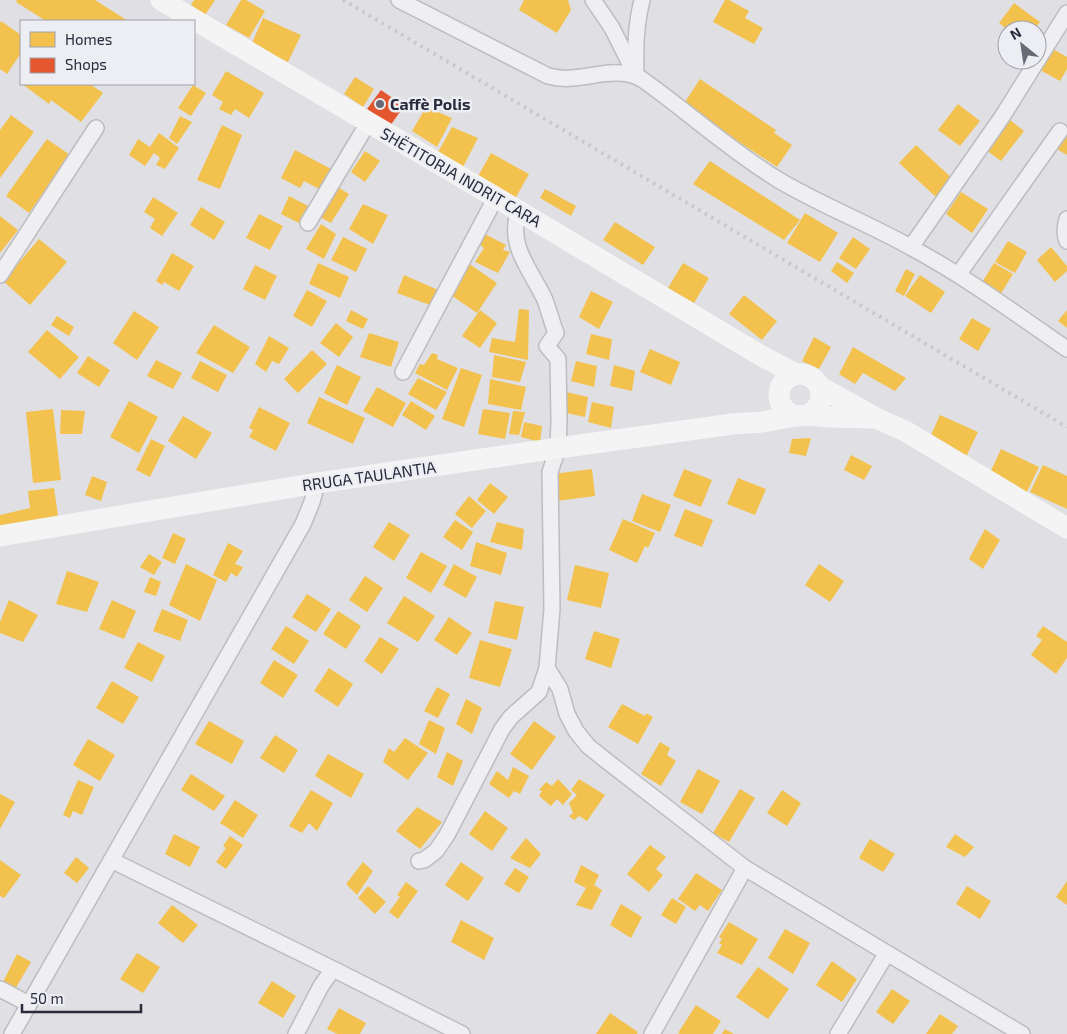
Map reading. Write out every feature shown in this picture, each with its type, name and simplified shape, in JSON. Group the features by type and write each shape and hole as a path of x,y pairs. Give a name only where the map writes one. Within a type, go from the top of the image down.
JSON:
{"main road":[{"name":"SHËTITORJA INDRIT CARA","path":"161,0 195,20"},
{"name":"SHËTITORJA INDRIT CARA","path":"195,20 760,355 796,374"},
{"path":"760,355 788,413 802,415 815,410 820,403 820,387"},
{"path":"779,395 780,387 788,377 796,374 808,376 815,380 820,387 876,418 908,432 1067,528"},
{"name":"RRUGA TAULANTIA","path":"739,424 762,411 779,395"},
{"name":"RRUGA TAULANTIA","path":"0,536 317,484 558,448 762,422 802,415 876,418"}],"street":[{"path":"399,0 548,76 572,78 622,73 636,76 776,178 911,247 958,275 1067,349"},
{"path":"593,0 612,28 636,76"},
{"path":"636,76 635,48 642,0"},
{"path":"911,247 1002,117 1067,13"},
{"path":"308,223 368,123"},
{"path":"0,275 96,128"},
{"path":"958,275 1060,131"},
{"path":"404,372 496,197"},
{"path":"419,861 424,860 436,851 447,834 502,729 511,717 539,692 548,668 552,609 550,472 558,448 558,359 547,346 556,334 545,300 524,264 518,244 515,230 519,211"},
{"path":"1067,219 1065,228 1067,241"},
{"path":"12,1034 303,524 317,484"},
{"path":"548,668 560,689 567,714 576,731 588,746 745,868 1022,1034"},
{"path":"111,860 462,1034"},
{"path":"652,1034 745,868"},
{"path":"838,1034 887,953"},
{"path":"296,1034 333,969"},
{"path":"0,989 29,1004"}],"building: Homes":[{"path":"17,0 95,0 126,20 44,20 16,2"},
{"path":"194,0 215,0 205,15 191,5"},
{"path":"241,0 246,0 265,11 249,38 226,25"},
{"path":"524,0 568,0 571,10 557,33 519,10"},
{"path":"725,0 729,0 749,11 745,18 763,28 754,44 713,22"},
{"path":"1014,3 1037,20 1001,20"},
{"path":"263,18 301,35 288,62 251,45"},
{"path":"1,21 20,34 20,54 7,74 0,69"},
{"path":"1053,49 1067,57 1067,69 1060,81 1040,70 1047,70 1047,59"},
{"path":"226,71 264,93 249,118 235,109 231,115 219,109 223,102 212,95"},
{"path":"355,77 374,89 363,107 344,94"},
{"path":"700,79 776,130 774,133 792,145 777,167 683,105"},
{"path":"23,85 91,85 103,93 81,122 51,100 49,104"},
{"path":"193,85 206,93 191,116 178,108"},
{"path":"958,104 980,121 960,146 938,130"},
{"path":"426,107 452,118 437,147 412,131"},
{"path":"11,115 34,132 0,178 0,130"},
{"path":"180,116 192,122 177,144 169,138"},
{"path":"1010,120 1024,131 1001,161 986,150"},
{"path":"222,125 242,135 220,189 197,180"},
{"path":"452,127 478,138 463,167 438,152"},
{"path":"1067,129 1067,155 1055,148"},
{"path":"159,133 179,148 165,169 156,165 160,158 154,153 145,166 129,155 138,139 150,147"},
{"path":"47,139 70,155 29,213 6,196"},
{"path":"916,145 953,179 936,197 899,163"},
{"path":"295,150 333,170 323,191 304,181 300,188 281,178"},
{"path":"365,151 380,161 365,182 351,172"},
{"path":"491,153 529,174 515,199 477,178"},
{"path":"710,161 800,220 784,240 693,184"},
{"path":"336,186 349,194 331,223 318,216"},
{"path":"545,189 576,206 571,216 540,198"},
{"path":"961,192 988,209 972,233 946,214"},
{"path":"289,196 312,208 303,225 281,214"},
{"path":"153,197 178,213 162,236 150,228 155,219 144,212"},
{"path":"363,204 388,215 373,244 349,229"},
{"path":"201,207 225,222 214,240 190,225"},
{"path":"805,213 838,233 820,262 787,243"},
{"path":"259,214 283,226 270,250 246,238"},
{"path":"0,216 18,230 0,253"},
{"path":"615,222 655,247 643,265 603,240"},
{"path":"321,224 336,234 324,259 306,249"},
{"path":"485,234 506,245 503,250 510,252 498,273 475,262 484,248 479,244"},
{"path":"343,237 367,249 356,272 331,260"},
{"path":"853,237 870,249 856,269 839,258"},
{"path":"39,239 67,262 30,305 3,281"},
{"path":"1008,241 1027,252 1015,273 995,262"},
{"path":"1051,247 1067,266 1067,271 1055,282 1037,260"},
{"path":"172,253 194,266 179,291 164,282 162,285 156,281"},
{"path":"837,262 854,273 847,283 831,271"},
{"path":"318,263 349,277 340,298 309,284"},
{"path":"468,263 497,283 477,313 448,293"},
{"path":"683,263 709,278 694,303 668,288"},
{"path":"994,263 1013,274 1000,295 981,284"},
{"path":"255,265 277,276 265,300 243,289"},
{"path":"906,269 915,274 904,296 895,291"},
{"path":"404,275 438,290 430,305 397,293"},
{"path":"920,275 945,292 931,313 905,296"},
{"path":"307,290 327,301 312,327 293,316"},
{"path":"591,291 613,302 599,329 579,317"},
{"path":"744,295 777,321 762,340 729,314"},
{"path":"519,309 529,310 528,360 489,352 492,338 515,342"},
{"path":"351,310 368,319 363,329 346,321"},
{"path":"480,310 497,323 480,348 462,336"},
{"path":"1067,310 1067,328 1058,321"},
{"path":"134,311 159,327 137,360 113,343"},
{"path":"57,316 74,327 69,336 51,325"},
{"path":"972,318 991,329 978,351 959,339"},
{"path":"336,323 353,337 339,357 320,343"},
{"path":"214,325 250,347 233,373 196,353"},
{"path":"47,330 79,357 60,379 28,352"},
{"path":"369,333 399,342 391,367 360,357"},
{"path":"591,334 612,339 609,360 586,354"},
{"path":"269,336 289,348 279,364 272,361 266,372 255,364"},
{"path":"814,337 831,347 819,369 802,361"},
{"path":"853,347 906,378 895,391 863,373 855,384 839,374"},
{"path":"650,349 680,362 671,385 640,372"},
{"path":"312,350 327,364 298,393 284,379"},
{"path":"432,353 438,355 437,359 458,368 447,390 415,373 420,364 424,365"},
{"path":"494,355 526,362 520,382 492,377"},
{"path":"88,356 110,370 99,387 77,373"},
{"path":"156,360 182,373 173,389 147,376"},
{"path":"200,361 227,375 218,392 191,378"},
{"path":"576,361 597,366 594,387 571,381"},
{"path":"337,365 361,377 347,405 324,393"},
{"path":"614,365 635,371 632,391 610,386"},
{"path":"461,368 482,375 464,427 442,419"},
{"path":"418,378 447,392 436,410 408,394"},
{"path":"490,379 526,387 521,410 488,404"},
{"path":"377,387 406,403 393,427 363,411"},
{"path":"566,392 588,397 585,417 562,412"},
{"path":"319,397 365,418 353,444 307,423"},
{"path":"129,401 158,417 139,453 110,437"},
{"path":"411,401 435,416 426,430 402,415"},
{"path":"592,402 614,407 611,428 588,422"},
{"path":"259,407 290,423 276,451 249,437 253,430 249,428"},
{"path":"53,409 61,480 33,483 26,412"},
{"path":"483,409 510,413 505,439 478,434"},
{"path":"61,410 85,411 82,434 60,434"},
{"path":"513,411 525,412 519,435 509,434"},
{"path":"940,415 978,432 965,459 928,442"},
{"path":"183,416 212,433 196,459 168,441"},
{"path":"524,422 542,426 540,442 521,437"},
{"path":"811,438 806,456 789,453 792,439"},
{"path":"151,439 165,446 150,477 136,470"},
{"path":"1001,449 1039,467 1026,494 988,477"},
{"path":"851,455 872,466 864,480 844,470"},
{"path":"1043,465 1067,476 1067,509 1030,492"},
{"path":"592,469 595,496 557,501 553,474"},
{"path":"684,469 712,480 701,507 673,496"},
{"path":"92,476 107,482 101,501 85,495"},
{"path":"738,478 766,489 755,515 727,504"},
{"path":"490,483 508,497 494,514 477,500"},
{"path":"54,488 58,516 0,526 0,515 30,508 28,491"},
{"path":"642,494 671,505 660,532 632,521"},
{"path":"469,496 486,511 472,528 455,514"},
{"path":"685,509 713,520 702,547 674,536"},
{"path":"623,519 655,533 648,548 645,546 637,563 609,550"},
{"path":"455,520 473,532 462,550 443,537"},
{"path":"389,522 410,535 394,561 373,547"},
{"path":"497,522 524,529 522,550 490,542"},
{"path":"985,529 1000,540 983,569 969,559"},
{"path":"173,533 186,539 175,564 162,558"},
{"path":"476,542 507,553 501,575 470,566"},
{"path":"228,543 243,551 235,564 243,567 237,577 231,573 226,582 213,575"},
{"path":"421,552 447,566 431,593 406,578"},
{"path":"149,554 162,562 154,575 140,567"},
{"path":"186,564 217,580 200,621 169,605"},
{"path":"454,564 477,577 466,598 443,585"},
{"path":"819,564 844,581 830,602 805,585"},
{"path":"575,565 609,573 601,608 567,600"},
{"path":"67,571 99,582 87,612 56,604"},
{"path":"365,576 383,588 367,612 349,600"},
{"path":"150,577 161,582 156,596 144,592"},
{"path":"307,594 331,609 316,632 292,617"},
{"path":"404,596 435,616 418,642 387,623"},
{"path":"9,600 38,615 23,642 0,633 0,622"},
{"path":"112,600 136,611 124,639 99,629"},
{"path":"495,601 524,607 517,640 488,633"},
{"path":"162,609 188,620 180,641 153,631"},
{"path":"338,611 361,626 346,649 323,634"},
{"path":"449,617 472,633 457,655 434,640"},
{"path":"286,626 309,641 294,664 271,649"},
{"path":"1043,626 1067,642 1067,658 1056,674 1031,655 1042,640 1036,636"},
{"path":"594,631 620,639 611,668 585,659"},
{"path":"380,637 399,649 382,674 364,661"},
{"path":"480,640 512,649 500,687 469,678"},
{"path":"138,642 165,656 152,682 124,668"},
{"path":"274,660 298,675 283,698 260,683"},
{"path":"329,668 353,684 338,707 314,691"},
{"path":"112,681 139,697 123,724 96,708"},
{"path":"437,687 450,694 438,718 424,711"},
{"path":"466,699 482,708 472,734 456,724"},
{"path":"622,704 645,716 646,713 653,717 638,744 608,727"},
{"path":"429,720 445,728 436,754 419,744"},
{"path":"209,721 244,741 232,764 195,744"},
{"path":"534,721 556,737 532,770 510,754"},
{"path":"275,735 298,750 284,773 260,758"},
{"path":"405,738 428,753 408,780 383,762 389,748 394,752"},
{"path":"88,739 115,755 100,781 73,765"},
{"path":"660,742 670,748 667,755 676,761 661,786 641,774"},
{"path":"447,752 463,761 453,786 437,777"},
{"path":"328,754 364,774 351,798 315,776"},
{"path":"513,767 529,776 520,794 514,791 509,798 489,784 497,771 508,780"},
{"path":"698,769 720,781 702,814 680,802"},
{"path":"191,774 225,796 214,811 181,790"},
{"path":"558,779 572,794 563,805 557,799 551,806 539,796 542,791 539,790 546,782 552,786"},
{"path":"579,779 605,795 587,821 579,816 574,820 569,816 573,813 569,803 577,795 571,790"},
{"path":"78,780 94,787 82,815 73,811 70,818 63,815"},
{"path":"740,789 755,798 729,842 713,833"},
{"path":"311,790 333,803 317,831 309,823 302,833 289,826"},
{"path":"782,790 801,803 787,826 767,813"},
{"path":"0,794 15,802 0,829"},
{"path":"235,800 258,815 243,838 220,823"},
{"path":"417,807 442,822 420,849 396,831"},
{"path":"485,811 508,828 492,851 469,834"},
{"path":"174,834 200,847 190,867 165,854"},
{"path":"955,834 974,847 965,857 946,847"},
{"path":"230,836 243,845 226,869 216,862 226,848 223,846"},
{"path":"526,838 541,854 530,868 510,858"},
{"path":"870,839 895,854 883,872 859,858"},
{"path":"650,845 666,857 656,869 663,875 649,892 627,874"},
{"path":"76,857 89,868 77,883 64,873"},
{"path":"0,860 21,875 4,898 0,896"},
{"path":"363,862 373,871 357,895 346,884"},
{"path":"461,862 484,878 468,901 445,885"},
{"path":"581,865 599,875 594,885 602,890 592,910 576,905 586,888 574,882"},
{"path":"515,868 529,877 519,893 504,884"},
{"path":"696,873 722,890 708,911 700,905 695,911 678,899"},
{"path":"1067,881 1067,905 1056,897"},
{"path":"406,882 418,891 398,919 389,912 400,897 397,895"},
{"path":"368,886 386,902 375,914 358,898"},
{"path":"967,886 991,901 980,919 956,904"},
{"path":"672,898 686,907 676,924 661,915"},
{"path":"621,904 642,917 631,938 610,925"},
{"path":"172,905 198,925 183,943 158,923"},
{"path":"461,920 494,938 484,960 451,942"},
{"path":"729,922 758,939 742,965 717,953 722,945 719,943 722,939 719,937"},
{"path":"785,929 810,943 793,974 768,958"},
{"path":"137,953 160,967 143,993 120,979"},
{"path":"17,954 31,962 14,991 2,984"},
{"path":"832,961 857,979 842,1002 816,985"},
{"path":"758,967 789,989 768,1019 736,997"},
{"path":"272,981 296,996 283,1018 258,1003"},
{"path":"892,989 910,1001 893,1024 876,1012"},
{"path":"696,1005 721,1021 713,1034 678,1033"},
{"path":"339,1008 366,1023 360,1034 337,1034 327,1029"},
{"path":"610,1013 638,1032 637,1034 596,1034"},
{"path":"940,1014 958,1026 952,1034 926,1034"},
{"path":"725,1029 734,1034 722,1034"}],"building: Shops":[{"path":"381,90 404,106 390,126 367,109"}],"railway":[{"path":"343,0 1067,427"}],"place":[{"name":"Caffè Polis","path":"380,104"}]}
